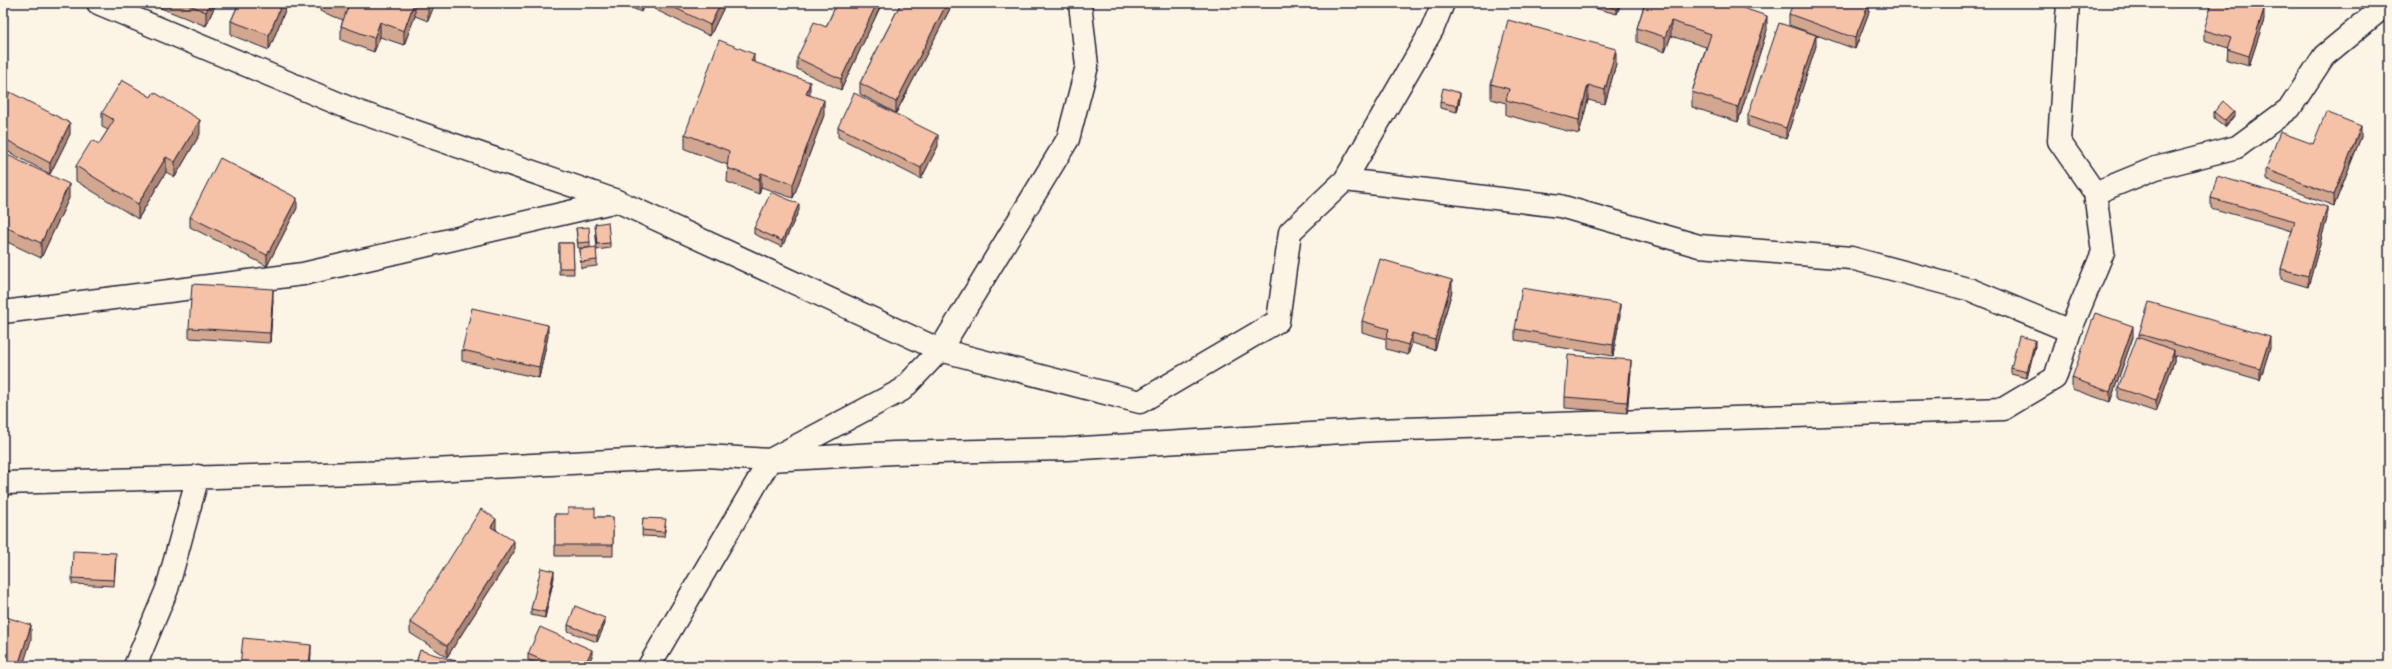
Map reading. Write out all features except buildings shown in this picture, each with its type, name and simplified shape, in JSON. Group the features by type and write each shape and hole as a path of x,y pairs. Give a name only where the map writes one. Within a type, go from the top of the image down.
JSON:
{"street":[{"path":"98,3 356,111 617,201 940,350 1140,402 1278,321 1290,232 1346,180 1432,30 1443,3"},
{"path":"649,666 770,460 902,390 940,350 1068,139 1087,66 1080,3"},
{"path":"3,483 198,476 394,472 707,456 770,460 894,453 1067,449 1376,430 2003,409 2056,378 2070,331 2103,252 2094,192 2059,141 2068,3"},
{"path":"2094,192 2156,168 2237,147 2290,108 2324,56 2388,3"},
{"path":"1346,180 1560,206 1699,246 1851,258 1970,290 2070,331"},
{"path":"3,312 303,274 617,201"},
{"path":"135,666 167,589 198,476"}]}
